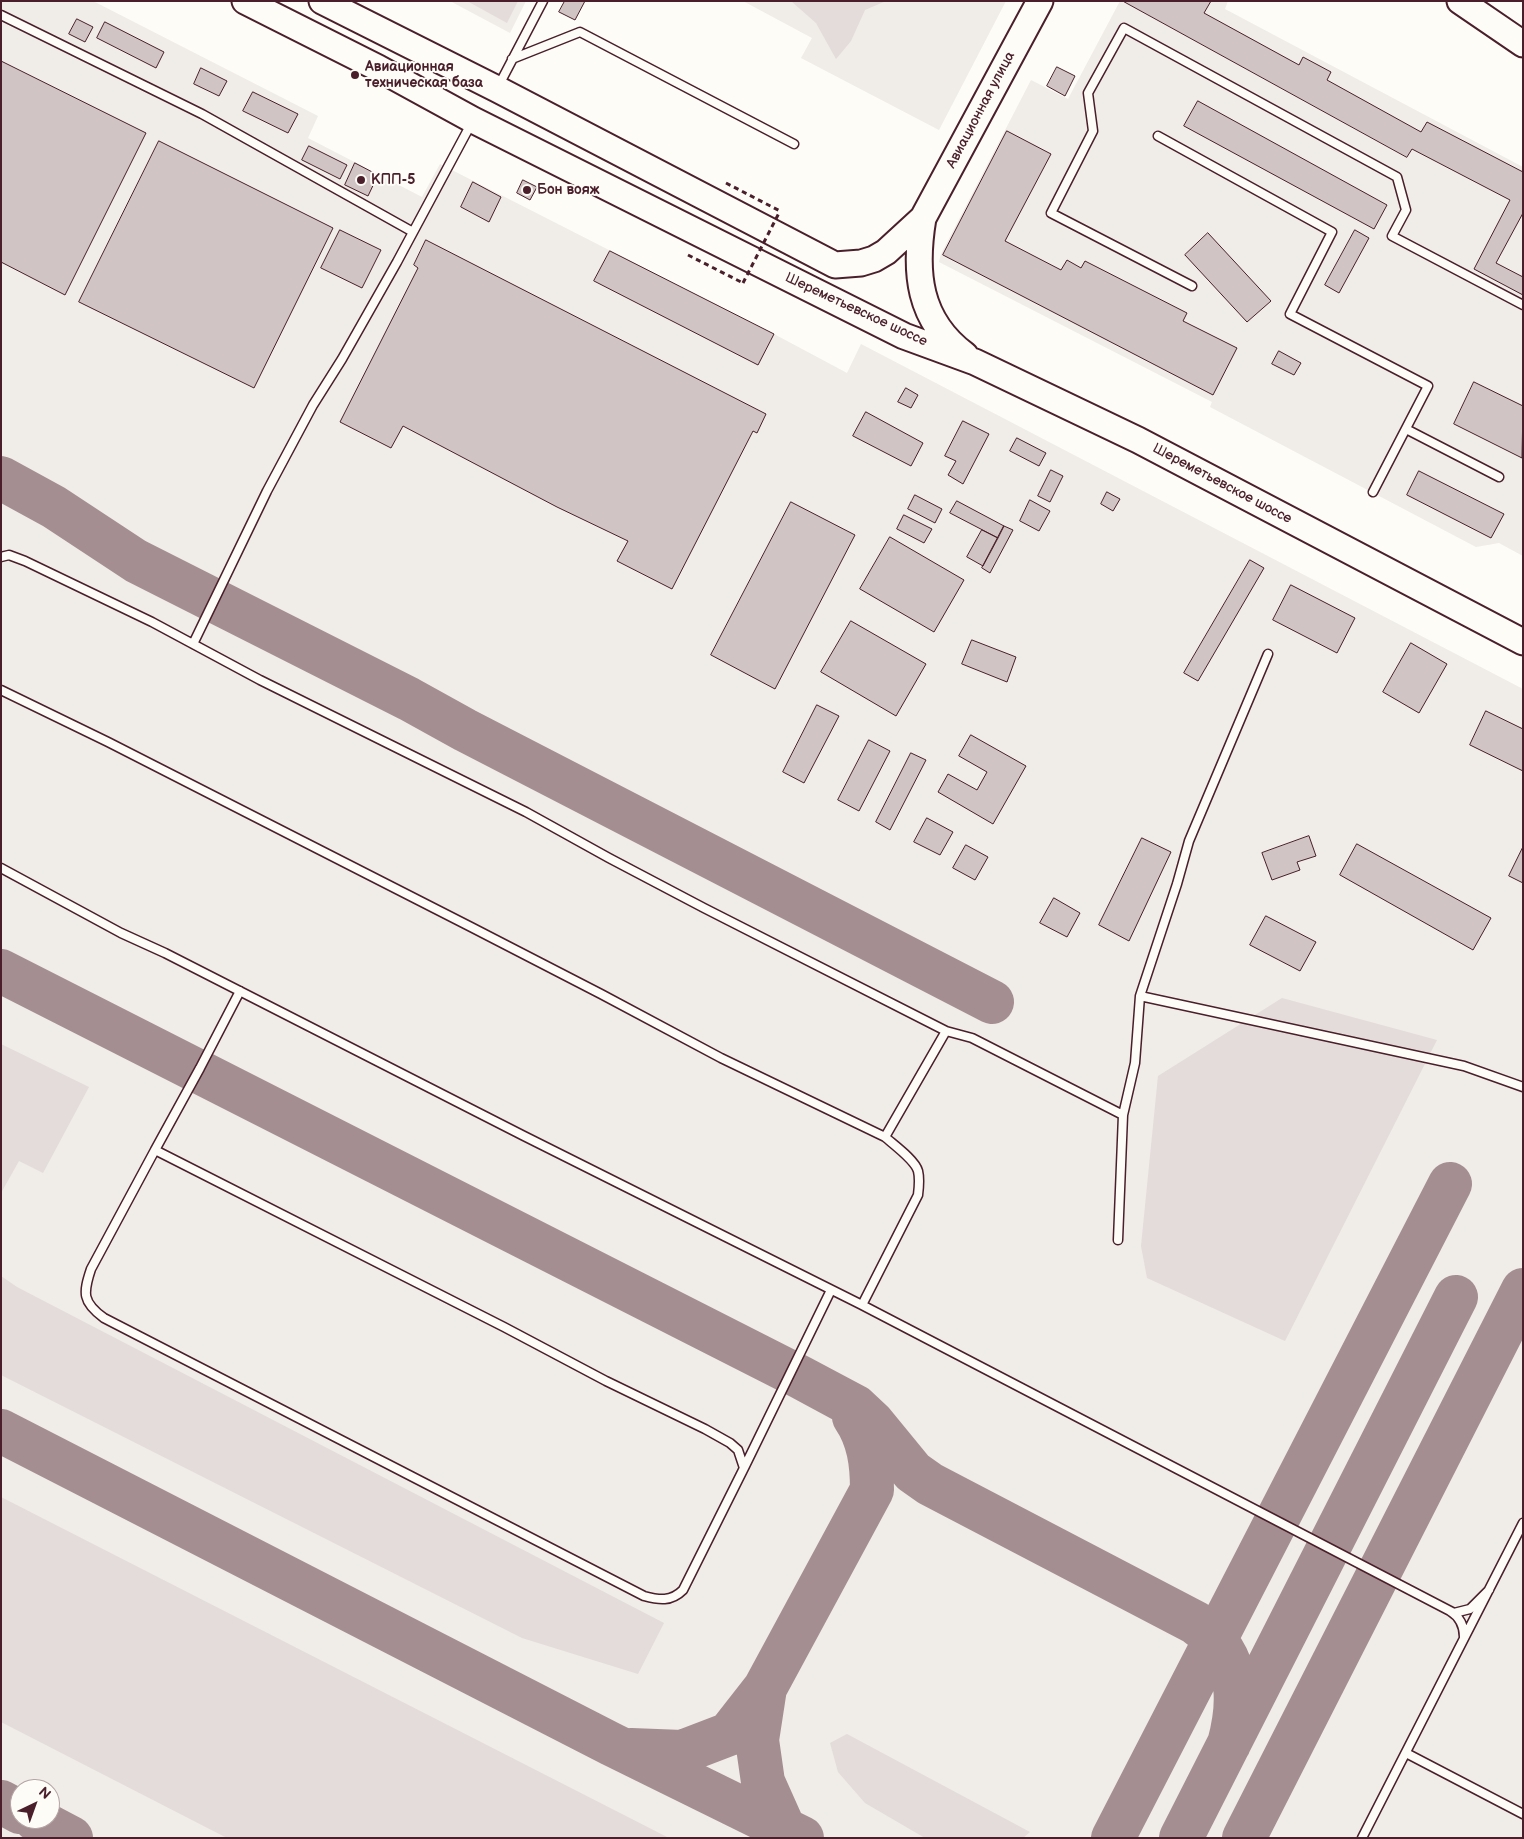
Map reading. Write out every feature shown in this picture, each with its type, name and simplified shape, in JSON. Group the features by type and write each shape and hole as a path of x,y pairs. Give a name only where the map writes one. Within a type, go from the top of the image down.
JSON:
{"main road":[{"name":"Шереметьевское шоссе","path":"246,1 378,68 473,120 904,336 975,362 1138,440 1523,642"},
{"path":"322,1 497,89"},
{"name":"Авиационная улица","path":"497,89 835,265 861,263 886,252 922,218 1040,1"},
{"path":"1460,1 1523,44"},
{"name":"Авиационная улица","path":"922,218 918,244 918,271 922,293 930,314 942,332 957,349 975,362"}],"lane":[{"path":"497,89 543,1"},
{"path":"1,15 202,114 413,232"},
{"path":"1192,286 1051,213 1093,131 1088,93 1124,28 1397,177 1406,210 1392,236 1523,305"},
{"path":"512,59 580,32 794,144"},
{"path":"193,644 267,490 313,405 342,359 413,232 473,120"},
{"path":"1158,136 1332,232 1290,314 1428,386 1373,492"},
{"path":"1406,428 1499,477"},
{"path":"1,557 9,555 25,561 143,618 526,812 609,858 946,1031 972,1038 1123,1116"},
{"path":"1118,1240 1123,1116 1135,1063 1140,996 1177,884 1189,841 1268,654"},
{"path":"1,690 117,746 472,927 721,1058 885,1137 912,1161 918,1170 918,1195 862,1305"},
{"path":"1,868 121,933 165,953 524,1136 862,1305 1454,1613 1464,1629 1464,1638"},
{"path":"240,991 92,1269 86,1285 87,1302 93,1310 104,1318 644,1596 665,1599 677,1596 683,1590 831,1290"},
{"path":"1140,996 1464,1066 1523,1087"},
{"path":"885,1137 946,1031"},
{"path":"155,1150 606,1381 705,1429 730,1443 738,1450 744,1468"},
{"path":"1362,1838 1523,1523"},
{"path":"1454,1613 1470,1609 1488,1590"},
{"path":"1406,1753 1523,1814"}],"path":[{"path":"688,255 743,283 780,211 726,183"}],"shaded area":[{"path":"1,1 93,1 318,116 308,138 422,197 440,164 847,373 861,344 1523,689 1523,1838 1,1838"},
{"path":"450,1 526,1 510,33"},
{"path":"467,1 518,1 507,23"},
{"path":"743,1 1006,1 939,130 801,58 812,38"},
{"path":"791,1 886,1 865,10 851,41 836,59 816,23"},
{"path":"1120,1 1228,1 1225,9 1523,167 1523,556 1499,543 1476,547 1210,407 1212,402 939,262 941,254 1031,80 1068,99"},
{"path":"1282,998 1437,1040 1285,1341 1147,1278 1141,1246 1158,1076"},
{"path":"1,1044 89,1087 43,1173 19,1161 1,1193"},
{"path":"1,1276 17,1287 664,1623 638,1674 522,1638 1,1375"},
{"path":"1,1497 669,1838 227,1838 1,1722"},
{"path":"847,1734 1030,1832 1023,1838 925,1838 865,1803 838,1772 830,1743"}],"building":[{"path":"565,1 585,1 575,20 559,12"},
{"path":"1123,1 1211,1 1204,13 1299,65 1303,57 1331,72 1327,80 1421,132 1427,122 1523,172 1523,213 1496,263 1523,277 1523,295 1474,269 1510,200 1412,149 1407,157"},
{"path":"77,19 93,27 85,42 69,34"},
{"path":"105,22 164,52 156,68 97,38"},
{"path":"1,61 146,133 65,295 1,262"},
{"path":"1057,67 1075,76 1065,96 1047,86"},
{"path":"201,68 227,81 219,96 194,84"},
{"path":"253,92 298,114 288,133 243,111"},
{"path":"1198,101 1387,205 1374,229 1184,126"},
{"path":"1007,131 1051,154 1005,241 1061,270 1067,260 1081,268 1085,261 1187,313 1183,321 1237,348 1213,395 943,255"},
{"path":"159,141 333,228 254,388 79,302"},
{"path":"309,146 347,165 340,179 302,160"},
{"name":"КПП-5","path":"355,163 378,175 368,196 345,185"},
{"name":"Бон вояж","path":"523,180 537,187 530,200 517,193"},
{"path":"473,182 501,197 489,222 461,207"},
{"path":"340,230 381,250 362,288 321,268"},
{"path":"1355,230 1369,238 1339,293 1325,285"},
{"path":"1208,233 1271,301 1247,322 1185,255"},
{"path":"426,240 766,414 757,433 753,431 672,589 617,561 628,541 557,507 403,426 391,448 340,422 418,268 414,265"},
{"path":"610,251 774,334 758,365 594,281"},
{"path":"1279,351 1301,363 1294,375 1272,364"},
{"path":"1474,382 1523,406 1522,458 1454,424"},
{"path":"906,388 918,395 911,408 898,402"},
{"path":"866,412 923,443 911,466 853,436"},
{"path":"963,421 989,434 963,484 948,475 956,461 945,456"},
{"path":"1017,438 1046,453 1039,466 1010,451"},
{"path":"1051,470 1063,476 1050,502 1038,496"},
{"path":"1419,471 1504,514 1491,538 1407,495"},
{"path":"1107,492 1120,499 1113,511 1101,504"},
{"path":"915,495 942,509 935,523 908,509"},
{"path":"1030,500 1050,511 1039,531 1020,521"},
{"path":"957,501 1004,526 998,538 950,513"},
{"path":"791,502 855,535 775,689 711,655"},
{"path":"904,515 932,529 924,543 897,529"},
{"path":"1004,526 1013,530 990,573 982,568"},
{"path":"982,530 998,538 983,566 967,557"},
{"path":"890,537 964,580 934,632 860,589"},
{"path":"1250,560 1264,568 1198,681 1184,673"},
{"path":"1291,585 1355,618 1337,653 1273,620"},
{"path":"851,621 926,664 896,716 821,672"},
{"path":"972,640 1016,657 1007,682 962,664"},
{"path":"1411,643 1447,664 1419,713 1383,692"},
{"path":"817,705 839,716 804,783 783,772"},
{"path":"1486,711 1523,729 1523,771 1470,745"},
{"path":"971,735 1026,766 993,824 938,792 948,774 977,790 987,772 959,756"},
{"path":"869,740 890,751 859,811 838,800"},
{"path":"911,753 926,760 890,830 876,822"},
{"path":"927,818 953,832 940,855 914,842"},
{"path":"1309,836 1316,856 1297,862 1300,870 1272,880 1262,853"},
{"path":"1142,838 1171,852 1129,941 1099,925"},
{"path":"1357,844 1491,918 1473,950 1340,875"},
{"path":"966,845 988,857 975,880 953,868"},
{"path":"1523,847 1523,883 1509,876"},
{"path":"1054,898 1080,913 1067,937 1040,923"},
{"path":"1266,916 1316,942 1300,971 1250,945"}],"taxiway":[{"path":"1,478 54,507 136,561 409,699 465,730 992,1002"},
{"path":"1,971 856,1407 872,1422 913,1472 930,1484 1196,1623 1209,1634 1222,1650 1229,1662 1233,1675 1236,1702 1229,1744"},
{"path":"1113,1838 1450,1184"},
{"path":"1244,1838 1523,1290"},
{"path":"1181,1838 1456,1297"},
{"path":"631,1750 682,1752 729,1734 765,1688 872,1490 869,1452 863,1434 854,1417"},
{"path":"1,1431 611,1744 802,1838"},
{"path":"765,1688 757,1740 763,1782 784,1829"},
{"path":"1,1802 10,1807"},
{"path":"54,1829 71,1838"}],"place":[{"name":"Авиационная техническая база","path":"355,75"},
{"name":"КПП-5","path":"361,180"},
{"name":"Бон вояж","path":"527,190"}]}
